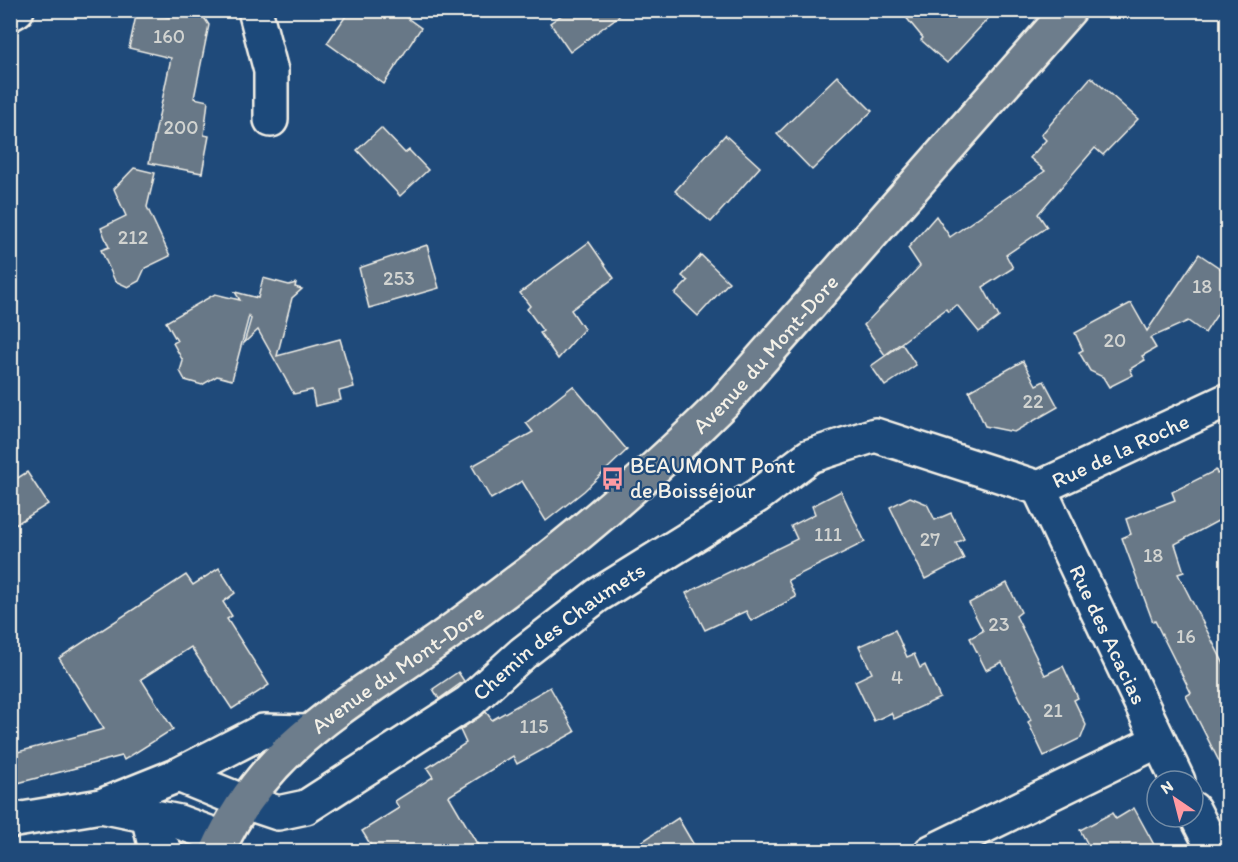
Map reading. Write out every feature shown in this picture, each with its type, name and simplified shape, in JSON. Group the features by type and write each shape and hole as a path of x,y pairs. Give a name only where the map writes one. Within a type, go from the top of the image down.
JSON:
{"main road":[{"name":"Avenue du Mont-Dore","path":"220,845 242,801 307,732 529,573 588,528 662,464 723,403 1069,10"}],"street":[{"path":"10,14 17,10"},
{"path":"255,10 271,71 271,120"},
{"name":"Rue de la Roche","path":"875,435 1039,488 1227,400"},
{"name":"Chemin des Chaumets","path":"178,775 278,813 306,807 469,702 523,653 598,595 757,496 810,456 875,435"},
{"name":"Rue des Acacias","path":"1039,488 1172,769"},
{"path":"10,821 101,806 178,775 263,731 307,732"},
{"path":"931,852 1158,741"},
{"path":"101,806 188,824 220,845"},
{"path":"148,816 154,841 166,852"},
{"path":"1203,829 1215,852"}],"building":[{"path":"170,10 203,16 209,25 194,98 208,101 204,135 209,136 202,173 149,163 171,58 129,48 137,11 169,17"},
{"path":"350,10 396,10 421,28 384,84 327,43"},
{"path":"569,10 627,10 570,52 550,23"},
{"path":"900,10 996,10 947,63 921,40 923,38"},
{"path":"837,76 872,111 812,170 777,134"},
{"path":"1091,77 1138,119 1103,155 1095,148 1038,214 1047,227 1006,255 1013,268 983,287 999,317 979,332 957,305 948,312 946,309 885,355 864,325 920,266 908,248 936,216 950,237 1045,171 1030,158 1046,140 1041,135"},
{"path":"381,128 405,153 409,150 428,170 400,196 357,150"},
{"path":"725,135 760,167 711,222 675,191"},
{"path":"134,168 155,173 147,207 170,256 145,268 139,281 128,287 115,281 101,250 109,247 101,228 126,216 114,189"},
{"path":"589,242 614,278 571,310 584,329 558,359 540,333 543,331 527,309 530,306 520,293"},
{"path":"427,245 439,288 369,308 359,268"},
{"path":"1199,254 1227,273 1227,319 1218,313 1205,333 1188,321 1150,338 1156,348 1142,356 1145,360 1130,369 1133,375 1109,387 1103,377 1090,371 1079,352 1083,350 1075,333 1131,303 1147,331"},
{"path":"701,255 729,282 698,316 675,294 688,281 682,276"},
{"path":"263,278 289,285 296,283 295,287 302,289 292,298 277,356 340,339 354,387 339,391 341,400 315,406 312,390 294,394 258,330 244,343 251,319 249,316 232,380 217,376 202,385 185,380 180,371 183,361 173,343 177,341 166,322 215,294 240,300 235,292 258,298"},
{"path":"902,344 916,365 885,386 871,366"},
{"path":"1023,361 1036,385 1044,381 1058,407 1014,432 985,426 969,391"},
{"path":"573,386 627,450 584,491 546,521 522,481 491,499 472,466 533,432 526,423"},
{"path":"1227,469 1227,516 1175,544 1184,572 1178,574 1227,670 1227,777 1186,696 1191,693 1155,621 1153,622 1122,538 1131,534 1126,519 1175,500 1172,492 1216,470 1217,474"},
{"path":"27,472 48,504 10,528 10,483"},
{"path":"841,491 865,542 788,580 796,597 751,621 746,611 705,630 686,593 797,539 791,526 815,514 812,506"},
{"path":"910,497 927,504 935,520 951,513 964,539 956,543 964,559 925,579 890,507"},
{"path":"219,568 235,593 223,602 232,616 227,619 269,685 232,709 191,647 141,679 173,729 124,760 122,756 10,785 10,754 104,729 59,658 186,575 193,585"},
{"path":"1007,583 1021,612 1016,616 1045,675 1063,666 1078,698 1074,700 1086,725 1081,738 1044,756 1028,722 1031,720 1002,662 986,670 970,638 983,631 969,603"},
{"path":"895,630 907,657 914,654 920,668 925,665 940,698 894,719 891,713 874,721 855,681 872,673 859,646"},
{"path":"458,672 464,681 439,699 433,689"},
{"path":"550,687 575,732 517,764 513,756 449,796 482,852 375,852 362,831 399,808 395,801 433,777 427,768 466,743 460,730 486,712 492,720"},
{"path":"1134,808 1158,852 1092,852 1080,830 1112,813 1116,819"},
{"path":"678,818 698,852 626,852"}],"place":[{"name":"BEAUMONT Pont de Boisséjour","path":"612,478"}]}
